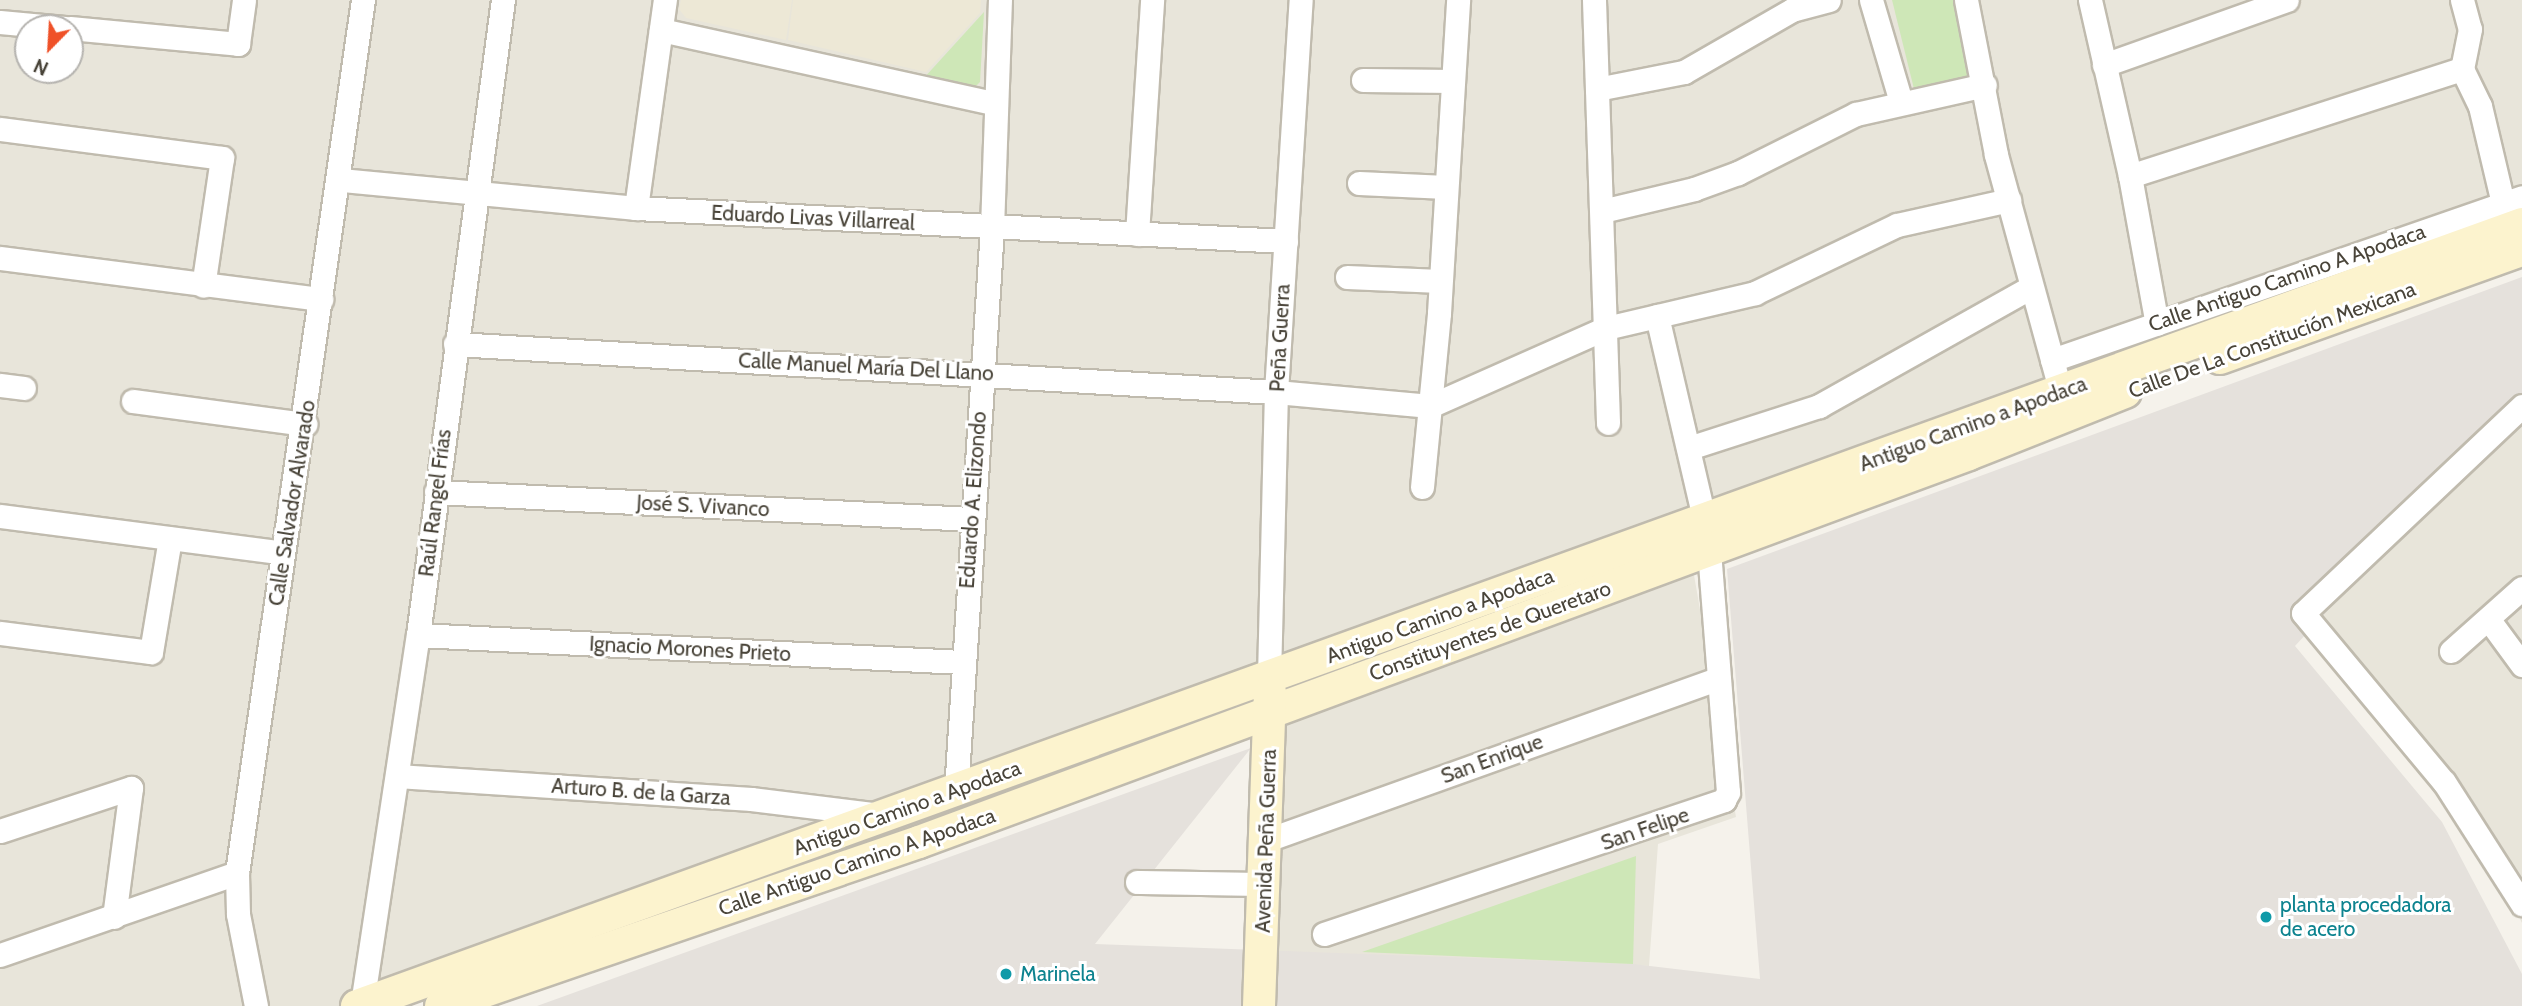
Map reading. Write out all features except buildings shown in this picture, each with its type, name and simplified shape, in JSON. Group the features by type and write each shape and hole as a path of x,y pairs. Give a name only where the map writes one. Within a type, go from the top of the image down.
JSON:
{"street":[{"path":"84,30 238,44 244,0"},
{"name":"Calle Salvador Alvarado","path":"252,1005 238,914 237,873 283,553 305,424 321,299 341,180 363,0"},
{"name":"Raúl Rangel Frías","path":"360,1005 418,635 503,0"},
{"path":"636,208 665,0"},
{"name":"Eduardo A. Elizondo","path":"956,791 971,519 992,228 994,103 1000,0"},
{"path":"1137,234 1152,0"},
{"name":"Peña Guerra","path":"1269,677 1276,392 1301,0"},
{"path":"1422,487 1440,281 1458,0"},
{"path":"1594,0 1608,424"},
{"path":"1597,89 1684,72 1792,10 1829,0"},
{"path":"1871,0 1901,102"},
{"path":"1966,0 2029,288 2064,402"},
{"path":"2090,0 2130,176 2157,324"},
{"path":"2104,65 2287,0"},
{"path":"2462,0 2470,29 2462,69 2480,106 2516,208"},
{"path":"661,30 994,103"},
{"path":"2130,176 2462,69"},
{"path":"1363,80 1452,81"},
{"path":"1602,211 1705,185 1856,114 1985,85"},
{"path":"0,130 222,158 203,286"},
{"name":"Eduardo Livas Villarreal","path":"341,180 475,195 636,208 1286,241"},
{"path":"1359,183 1446,187"},
{"path":"1430,406 1606,328 1711,305 1784,283 1897,225 2009,200"},
{"name":"Calle Antiguo Camino A Apodaca","path":"2052,360 2516,208"},
{"name":"Antiguo Camino a Apodaca","path":"360,1005 1269,677 1707,536 2064,402 2516,208"},
{"name":"Calle De La Constitución Mexicana","path":"2064,402 2522,250"},
{"path":"0,258 321,299"},
{"path":"1347,277 1440,281"},
{"path":"1689,448 1819,406 2029,288"},
{"name":"San Felipe","path":"1324,934 1721,803 1728,792 1716,679 1707,536 1657,316"},
{"name":"Calle Manuel María Del Llano","path":"455,344 1276,392 1430,406"},
{"path":"0,385 24,388"},
{"path":"134,401 305,424"},
{"path":"2520,895 2444,782 2303,613 2522,406"},
{"name":"José S. Vivanco","path":"436,492 971,519"},
{"path":"0,516 283,553"},
{"name":"Constituyentes de Queretaro","path":"1270,712 1707,536"},
{"path":"0,633 151,652 170,538"},
{"path":"2451,651 2522,588"},
{"path":"2489,620 2522,665"},
{"name":"Ignacio Morones Prieto","path":"418,635 963,663"},
{"name":"Avenida Peña Guerra","path":"1259,1006 1267,840 1269,677"},
{"name":"San Enrique","path":"1267,840 1716,679"},
{"name":"Calle Antiguo Camino A Apodaca","path":"441,1006 919,842 1270,712"},
{"name":"Arturo B. de la Garza","path":"397,776 751,799 885,816"},
{"path":"0,831 131,788 114,917"},
{"path":"0,955 237,873"},
{"path":"1137,882 1264,884"}],"shaded area":[{"path":"0,0 2522,0 2522,233 381,1006 0,1006"},
{"path":"681,0 792,0 786,40 686,18 679,9"},
{"path":"793,0 981,0 980,13 926,72 788,40"},
{"path":"2522,277 2522,400 2295,646 2442,822 2522,974 2522,1006 537,1006 1251,748 1095,944 1633,964 1760,979 1727,569"},
{"path":"2522,420 2522,923 2454,788 2317,614"},
{"path":"1694,575 1736,817 1658,844 1649,966 1266,952 1288,716"}],"green space":[{"path":"1892,0 1954,0 1974,82 1916,97"},
{"path":"984,12 980,82 973,89 923,79"},
{"path":"1636,856 1633,964 1362,952"}],"place":[{"name":"planta procedadora de acero","path":"2266,917"},
{"name":"Marinela","path":"1006,974"}]}
